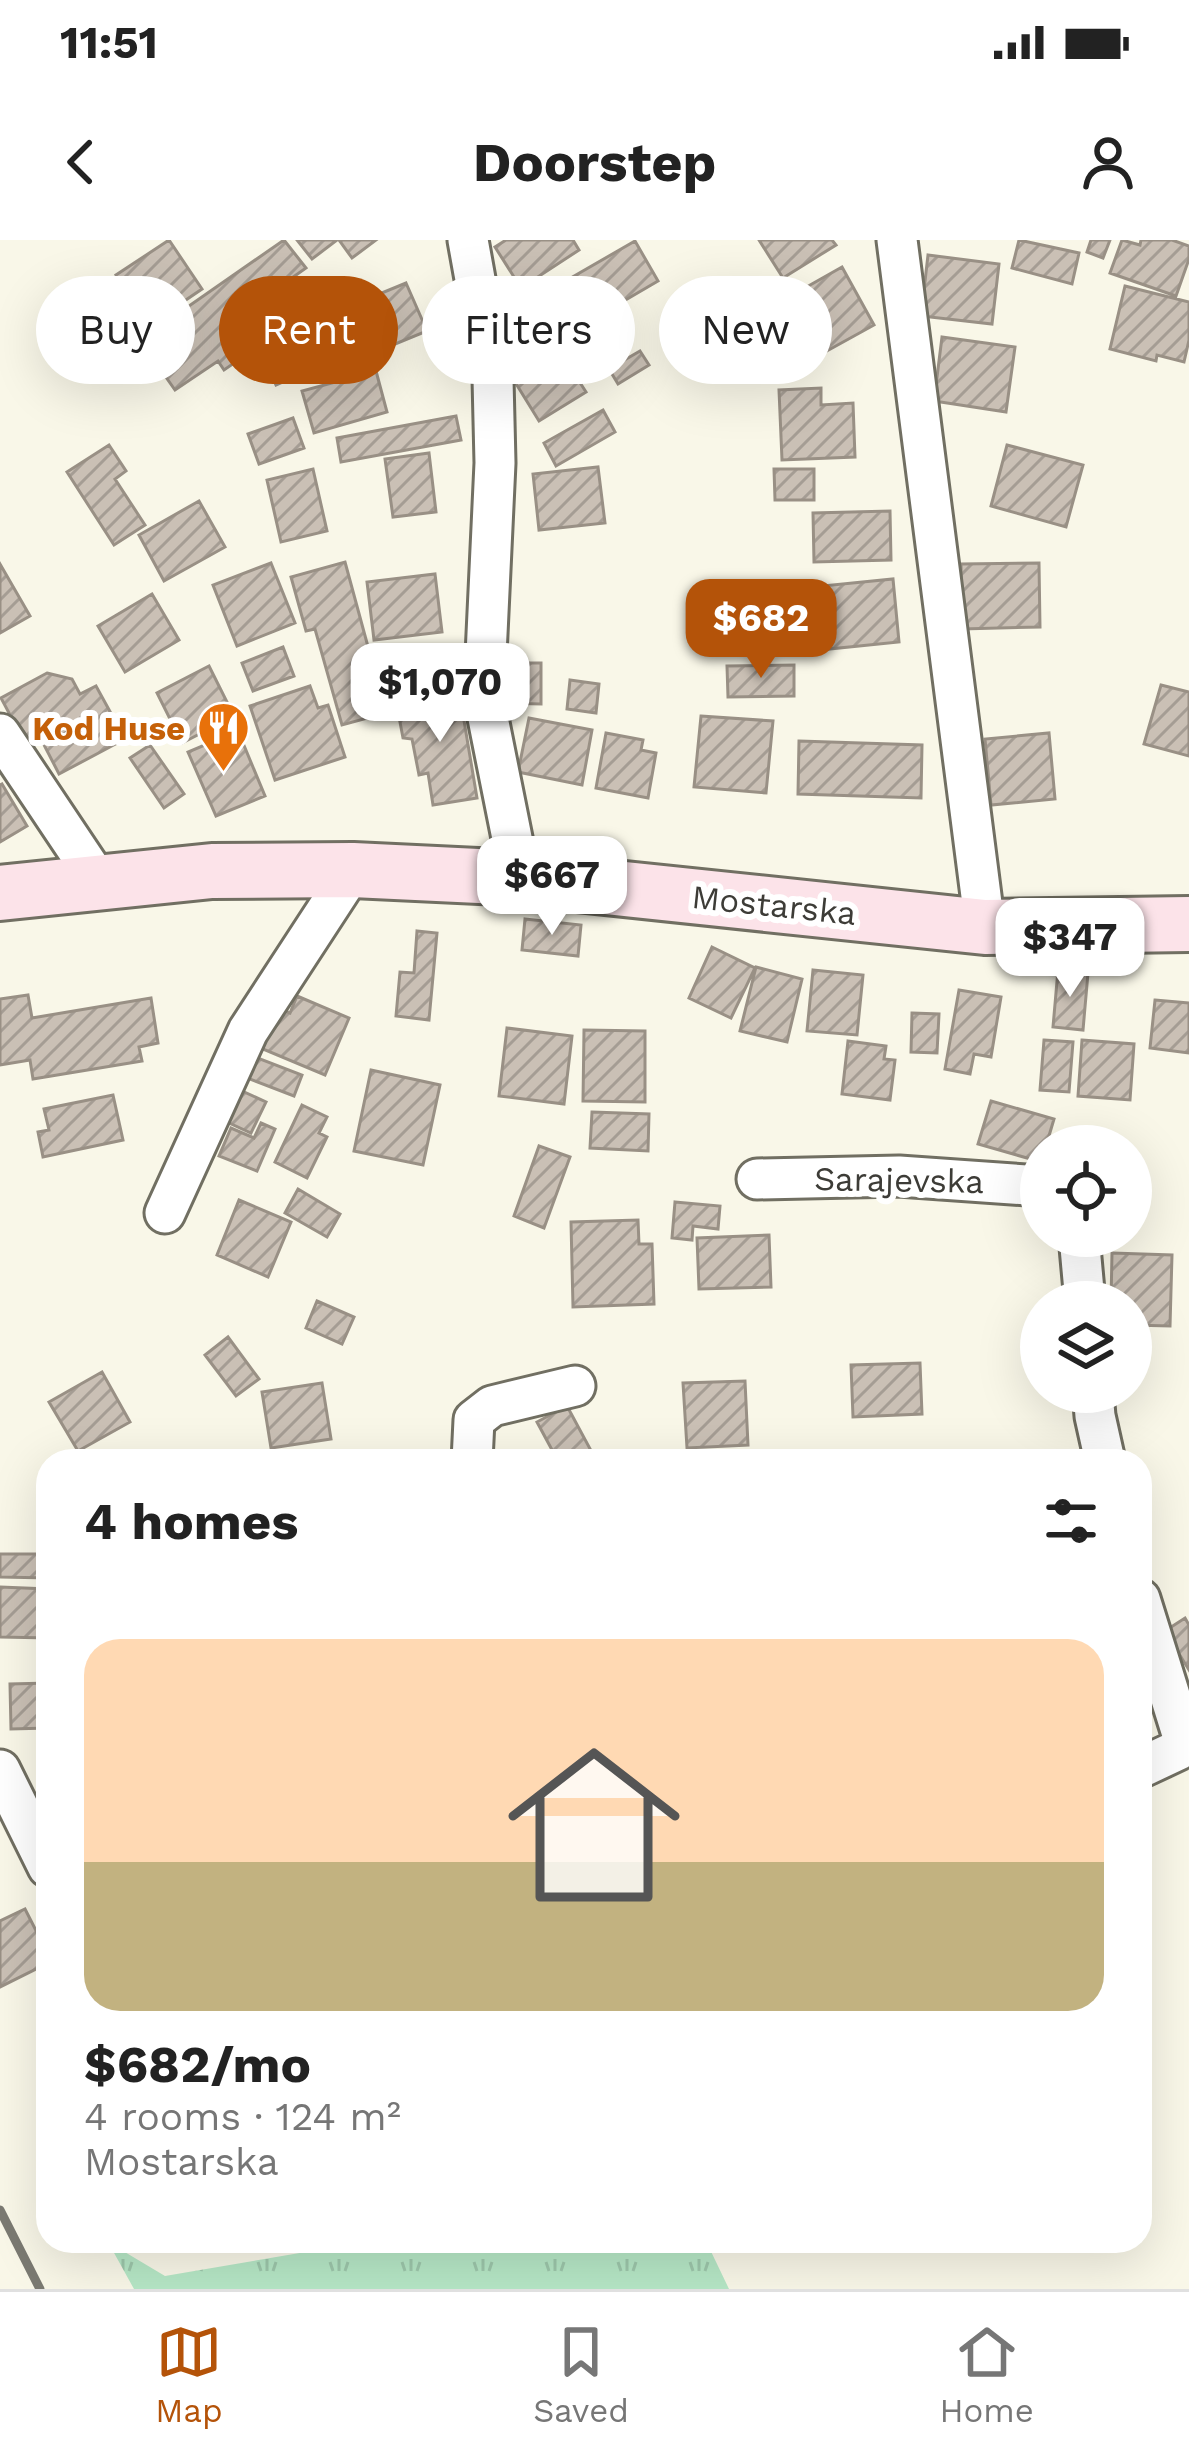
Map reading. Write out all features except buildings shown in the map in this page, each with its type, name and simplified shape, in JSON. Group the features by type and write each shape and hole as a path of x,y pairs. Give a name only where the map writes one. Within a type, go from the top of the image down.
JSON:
{"main road":[{"name":"Mostarska","path":"0,893 212,871 353,870 520,878 985,927 1189,924"}],"street":[{"path":"468,240 493,380 494,484 484,698 520,878"},
{"path":"897,240 985,927"},
{"path":"0,734 99,882"},
{"path":"165,1213 248,1031 353,870"},
{"name":"Sarajevska","path":"757,1179 899,1176 1020,1185"},
{"path":"473,1449 474,1420 482,1412 575,1386"},
{"path":"1095,1413 1103,1449"},
{"path":"1152,1636 1188,1746 1152,1762"},
{"path":"0,1770 36,1843"}],"green space":[{"path":"114,2253 126,2253 165,2276 300,2253 712,2253 729,2289 134,2289"}],"railway":[{"path":"0,2210 40,2289"}],"place":[{"name":"Kod Huse","path":"224,774"}]}
